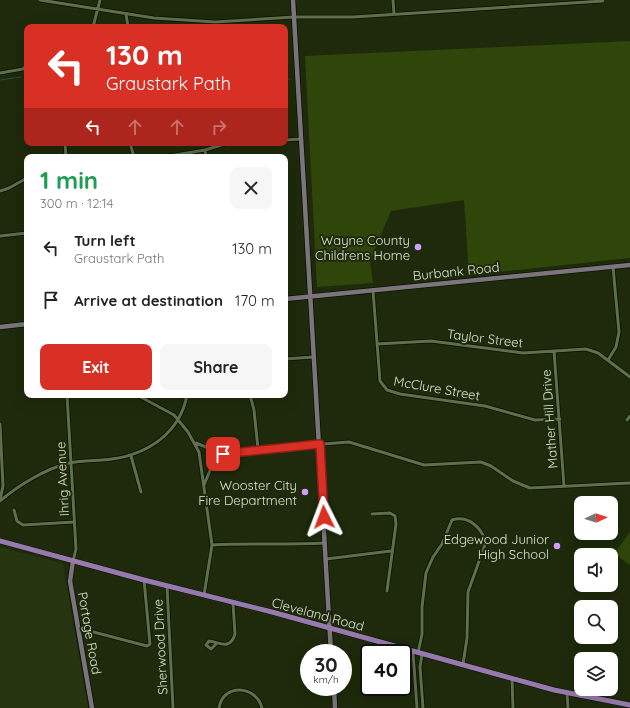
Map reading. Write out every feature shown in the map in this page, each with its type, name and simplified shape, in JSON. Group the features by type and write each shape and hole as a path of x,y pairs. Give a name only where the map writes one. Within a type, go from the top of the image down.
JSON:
{"main road":[{"name":"Cleveland Road","path":"0,541 330,628 567,693 630,705"}],"street":[{"path":"40,0 98,10 194,22 294,17 353,17 573,1 603,1"},
{"path":"94,24 100,0"},
{"path":"293,0 331,644"},
{"path":"393,0 394,14"},
{"path":"126,14 128,24"},
{"path":"0,73 24,68"},
{"path":"288,140 301,139"},
{"path":"181,154 218,146"},
{"path":"205,150 206,154"},
{"path":"0,191 24,180"},
{"path":"0,236 24,233"},
{"name":"Burbank Road","path":"288,299 630,265"},
{"path":"608,360 616,347 619,332 613,267"},
{"name":"McClure Street","path":"373,291 380,381 387,390 400,394 485,406 535,420 560,419"},
{"path":"0,327 24,324"},
{"name":"Taylor Street","path":"377,344 420,340 523,353 586,349 598,353 630,377"},
{"name":"Mather Hill Drive","path":"554,350 564,486"},
{"path":"288,359 314,357"},
{"name":"Ihrig Avenue","path":"67,398 76,549 73,561"},
{"path":"143,398 167,411 178,420 196,444 202,466 212,545 204,595"},
{"path":"0,500 18,487 45,472 71,463 131,456 156,444 167,434 178,420 186,398"},
{"path":"251,398 254,410 258,449"},
{"path":"627,420 630,416"},
{"path":"0,424 3,486 0,500"},
{"path":"196,444 223,454 258,449 355,443 424,465 481,462 524,487 530,488 630,483"},
{"path":"204,486 212,468 223,454"},
{"path":"131,456 141,492"},
{"path":"14,510 17,520 23,525 74,522"},
{"path":"372,514 390,514 395,516 396,524 391,551 387,591"},
{"path":"417,708 416,688 418,653 422,634 422,607 426,573 433,557 442,544 452,520 458,518 468,520 477,527 486,542 468,592 467,638 463,664"},
{"path":"212,545 256,543 285,545 325,543"},
{"path":"326,559 391,551"},
{"name":"Portage Road","path":"73,561 70,581 92,708"},
{"path":"78,628 147,646 150,644 144,580"},
{"name":"Sherwood Drive","path":"167,586 173,708"},
{"path":"216,644 230,643 234,639 233,603"},
{"path":"418,653 420,660 423,708"},
{"path":"512,678 513,708"},
{"path":"416,688 422,688"},
{"path":"219,708 225,696 232,691 239,689 252,692 257,697 262,708"},
{"path":"567,693 568,708"},
{"path":"334,696 335,708"}],"shaded area":[{"path":"630,41 630,258 469,275 464,200 391,211 370,261 373,283 317,287 305,56"},
{"path":"630,532 630,565 618,557 618,548"},
{"path":"0,547 61,563 63,565 88,708 0,708"}],"waterway":[{"path":"0,80 21,77"}],"place":[{"name":"Wayne County Childrens Home","path":"418,247"},
{"name":"Wooster City Fire Department","path":"305,492"},
{"name":"Edgewood Junior High School","path":"557,546"}],"route":[{"path":"223,454 258,449 288,448 320,444 324,517"}]}
